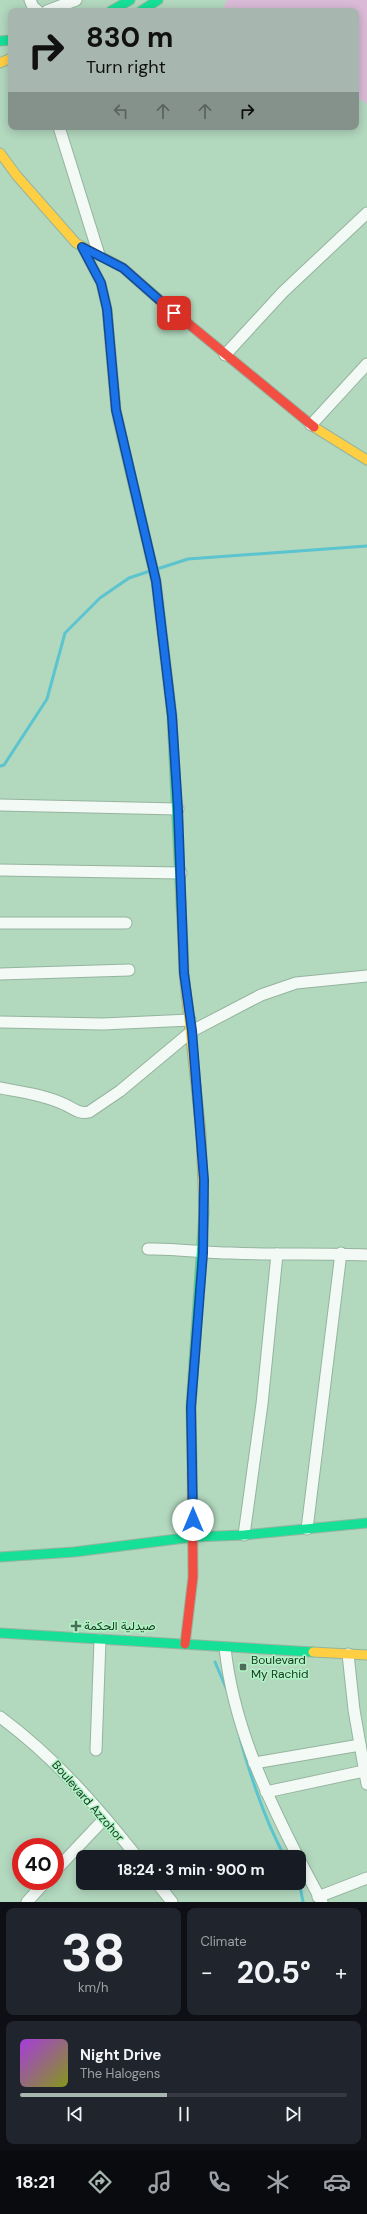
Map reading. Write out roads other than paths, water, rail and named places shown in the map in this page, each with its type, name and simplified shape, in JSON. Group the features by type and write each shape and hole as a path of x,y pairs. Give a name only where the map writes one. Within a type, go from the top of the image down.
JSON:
{"main road":[{"path":"116,8 130,0"},
{"path":"146,8 158,0"},
{"path":"0,153 27,188 72,239 82,247 123,268 225,355 311,425 367,460"},
{"path":"82,247 96,270 105,296 116,410 149,544 156,581 172,716 181,873 184,973 191,1025 204,1180 203,1253 191,1407 194,1577 185,1644"},
{"path":"0,1557 74,1552 193,1537 244,1535 367,1523"},
{"path":"0,1633 185,1644 226,1648 367,1655"}],"street":[{"path":"55,8 76,0"},
{"path":"60,130 99,255"},
{"path":"225,355 283,292 367,213"},
{"path":"311,425 367,364"},
{"path":"0,806 178,809"},
{"path":"0,870 181,873"},
{"path":"0,923 126,923"},
{"path":"0,974 129,970"},
{"path":"0,1088 34,1094 61,1102 78,1111 89,1112 120,1091 191,1025 274,989 306,982 367,976"},
{"path":"0,1022 191,1025"},
{"path":"148,1249 170,1249 203,1253 367,1255"},
{"path":"244,1535 262,1404 277,1254"},
{"path":"307,1529 341,1254"},
{"path":"96,1750 100,1640"},
{"path":"226,1648 234,1700 254,1763 266,1792 294,1850"},
{"path":"348,1654 360,1745 367,1784"},
{"name":"Boulevard Azzohor","path":"0,1717 54,1761 131,1850"},
{"path":"254,1763 360,1745"},
{"path":"266,1792 364,1771"},
{"path":"64,1861 105,1818"},
{"path":"306,1873 320,1899 367,1878"},
{"path":"28,1902 38,1890"},
{"path":"163,1890 172,1902"}],"waterway":[{"path":"157,569 188,559 367,546"},
{"path":"0,766 4,765 47,699 65,633 100,598 129,578 150,571"},
{"path":"215,1662 227,1690"},
{"path":"240,1738 259,1799 282,1850"},
{"path":"301,1890 303,1902"}],"place":[{"name":"صيدلية الحكمة","path":"76,1626"},
{"name":"Boulevard My Rachid","path":"243,1667"}]}
